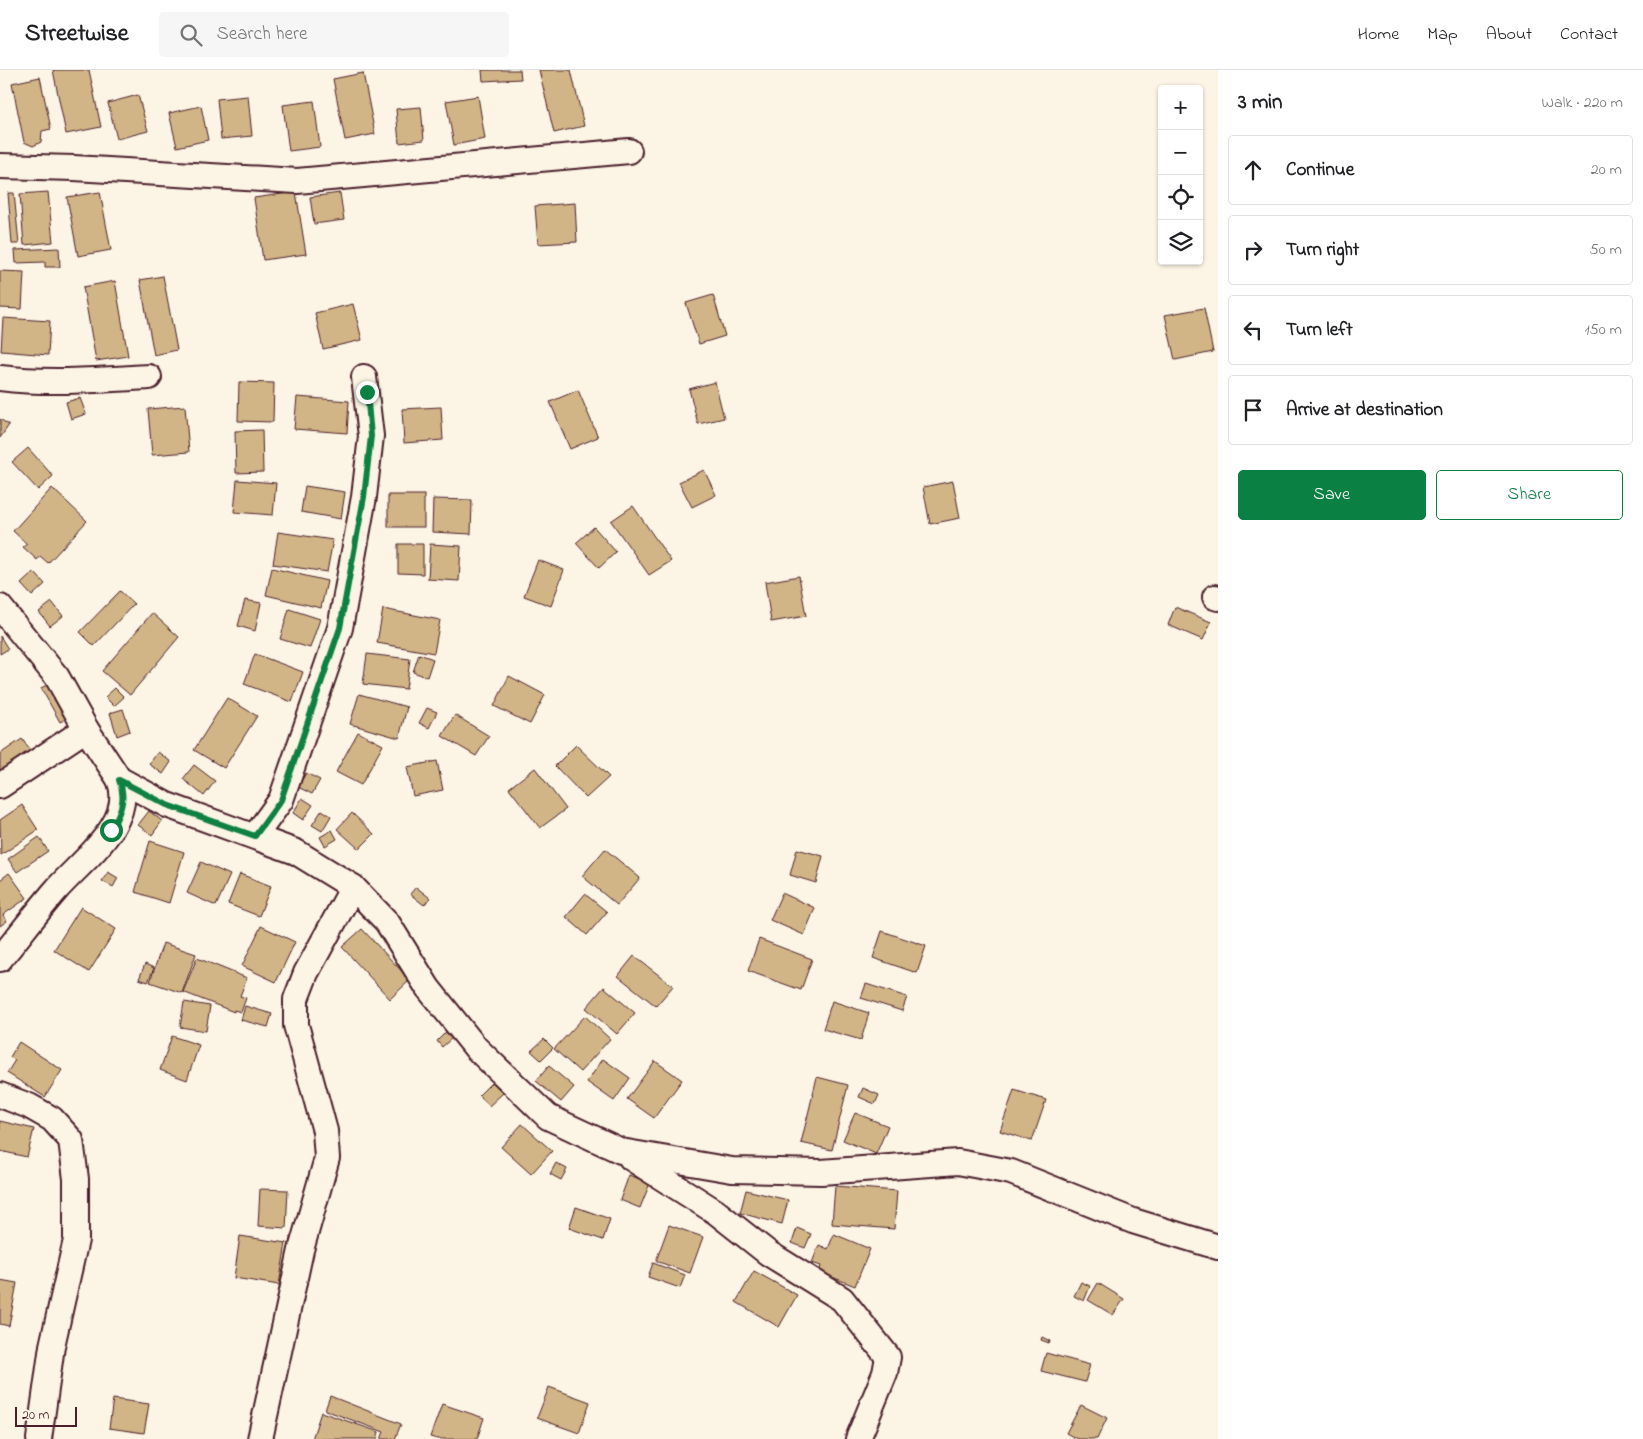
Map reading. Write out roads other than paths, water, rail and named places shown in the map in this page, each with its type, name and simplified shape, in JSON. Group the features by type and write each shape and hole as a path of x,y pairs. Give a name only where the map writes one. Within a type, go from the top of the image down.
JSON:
{"street":[{"path":"0,166 74,168 297,181 629,151"},
{"path":"0,378 26,381 148,378"},
{"path":"255,836 281,800 340,628 364,497 371,436 364,378"},
{"path":"0,607 56,677 86,730 119,780 124,792 120,810 111,830 57,888 0,959"},
{"path":"0,786 86,730"},
{"path":"119,780 167,805 296,852 353,887 387,922 428,988 476,1048 548,1117 621,1151 716,1212 768,1253 842,1298 888,1357 885,1373 858,1439"},
{"path":"260,1439 301,1250 327,1158 325,1131 296,1025 296,999 306,973 353,887"},
{"path":"0,1095 30,1106 52,1120 71,1140 76,1179 76,1240 52,1346 39,1439"},
{"path":"621,1151 732,1170 821,1172 958,1162 1011,1172 1133,1221 1218,1247"}]}
